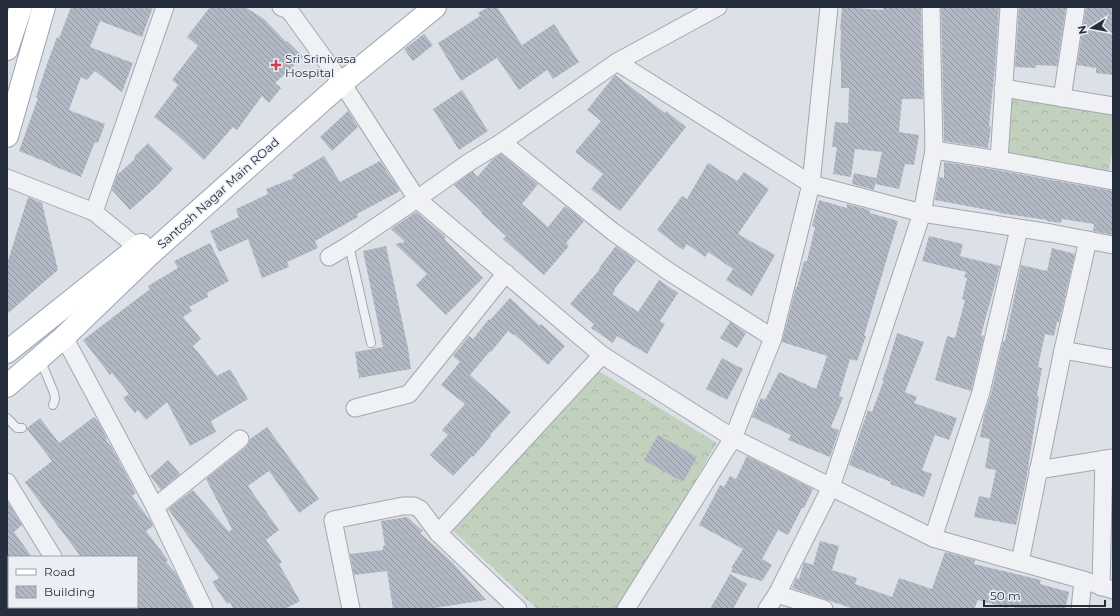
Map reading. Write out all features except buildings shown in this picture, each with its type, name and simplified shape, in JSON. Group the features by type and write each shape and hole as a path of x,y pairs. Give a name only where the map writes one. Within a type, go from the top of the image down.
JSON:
{"main road":[{"path":"7,49 21,7"},
{"path":"7,136 44,7"},
{"name":"Santosh Nagar Main ROad","path":"7,386 64,337 413,7"},
{"name":"Santosh Nagar Main ROad","path":"7,352 138,248 171,216 338,78 436,7"}],"street":[{"path":"94,212 165,7"},
{"path":"329,257 417,199 468,162 502,142 617,62 718,7"},
{"path":"626,609 733,438 773,338 811,184 829,7"},
{"path":"767,609 777,594 831,487 922,213 934,150 931,7"},
{"path":"999,160 1009,7"},
{"path":"1062,98 1076,7"},
{"path":"286,8 338,78 417,199 602,355 733,438 933,538 1107,588 1109,459 1038,470"},
{"path":"617,62 811,184 922,213 1113,245"},
{"path":"1003,88 1113,106"},
{"path":"502,142 612,231 668,271 773,338"},
{"path":"934,150 1113,178"},
{"path":"7,178 94,212 138,248"},
{"path":"933,538 981,392 1019,229"},
{"path":"1020,562 1063,350 1088,240"},
{"path":"355,408 409,394 506,274"},
{"path":"64,337 155,507 204,609"},
{"path":"1063,350 1113,359"},
{"path":"438,533 602,355"},
{"path":"155,507 240,438"},
{"path":"7,482 52,556"},
{"path":"351,609 332,520 403,506 414,506 420,509 438,533 518,609"},
{"path":"1080,609 1083,580"},
{"path":"777,594 824,609"}],"lane":[{"path":"349,245 371,343"},
{"path":"39,358 54,393 55,399 53,405"},
{"path":"7,418 17,428 22,428"}],"green space":[{"path":"1007,93 1113,109 1113,147 1107,181 1002,160"},
{"path":"597,370 717,443 620,609 537,609 449,527"}],"place":[{"name":"Sri Srinivasa Hospital","path":"276,65"}]}
